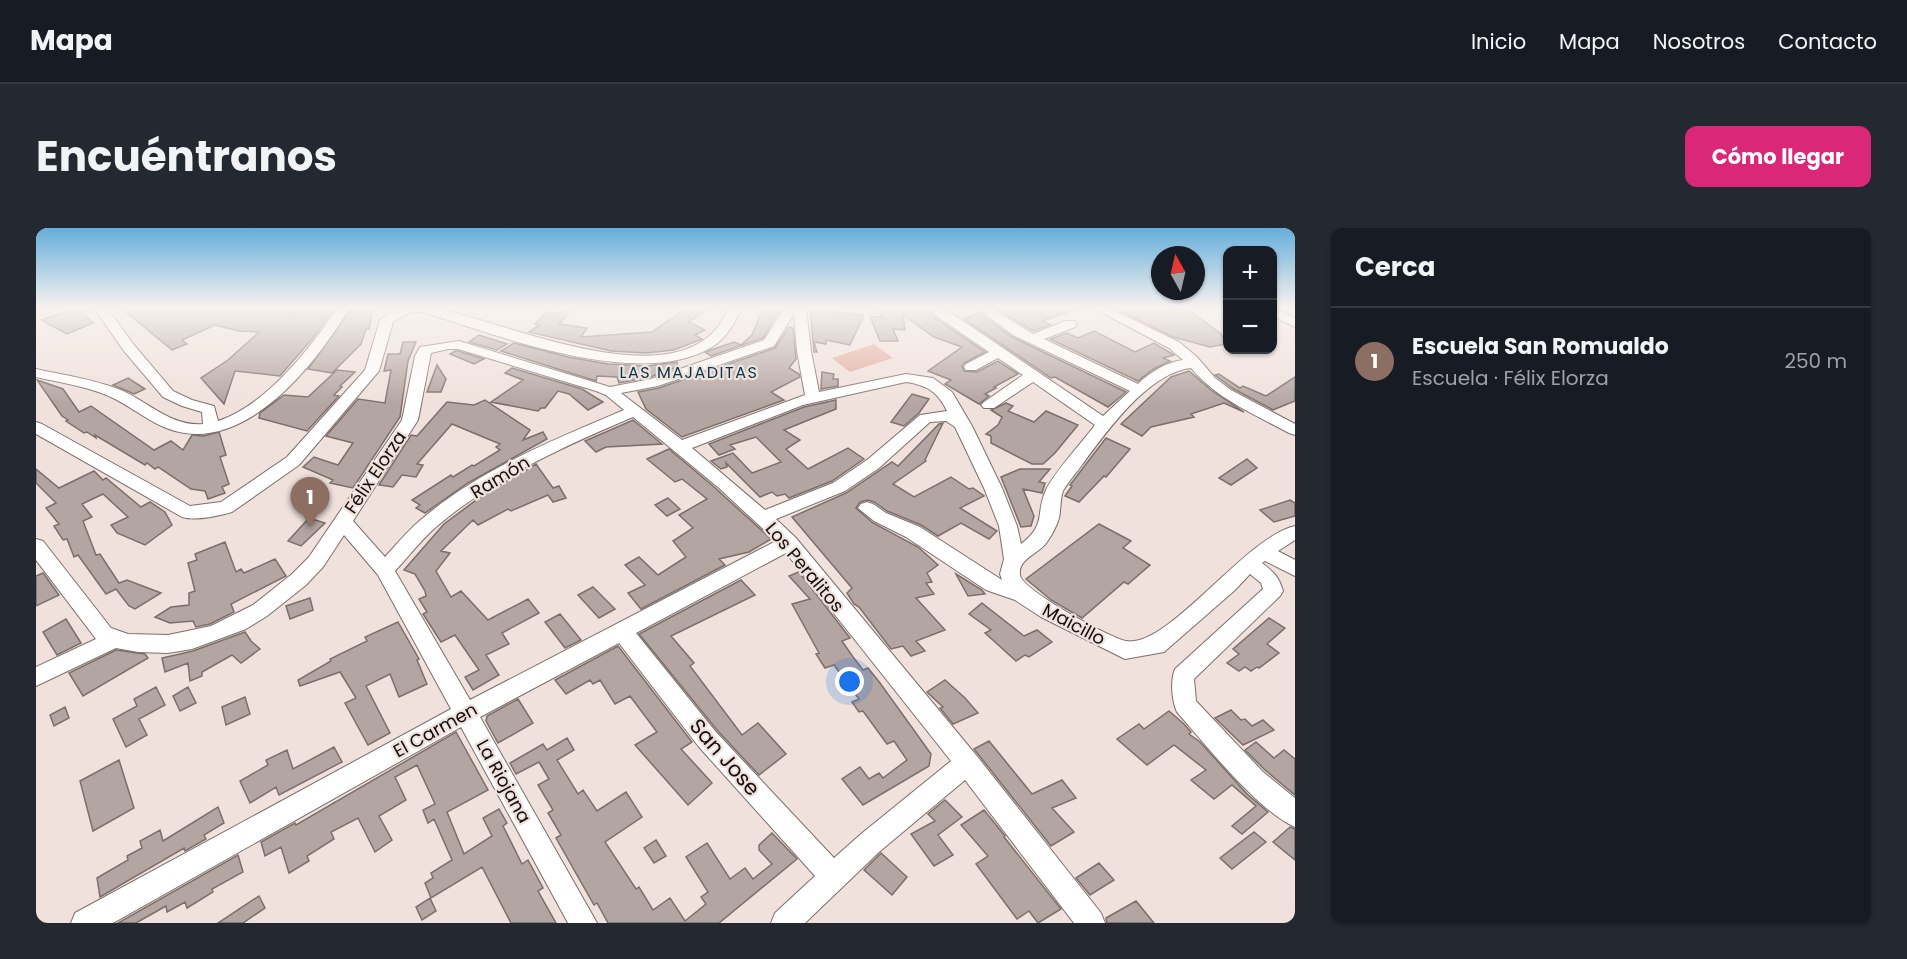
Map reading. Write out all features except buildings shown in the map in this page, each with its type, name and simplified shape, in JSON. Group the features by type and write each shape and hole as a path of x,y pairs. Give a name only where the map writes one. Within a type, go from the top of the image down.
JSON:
{"street":[{"path":"124,340 168,394 187,403 209,408 211,427"},
{"path":"36,373 113,393 185,429 211,427 238,419 255,408 291,374 321,340"},
{"path":"36,427 188,513 226,508 292,460 372,371 381,340"},
{"path":"530,340 552,347 612,358 643,358 688,353 705,346 711,340"},
{"path":"611,392 619,388 653,383 769,343 771,340"},
{"path":"803,340 813,398"},
{"path":"984,340 1104,424"},
{"path":"1036,340 1139,390"},
{"path":"1165,340 1174,345 1210,381 1226,393 1295,430"},
{"name":"Los Peralitos","path":"425,350 459,345 611,392 681,446 764,517 789,543 967,764 1091,923"},
{"name":"Félix Elorza","path":"112,640 165,646 197,640 229,627 265,607 298,582 316,562 410,420 425,350"},
{"path":"971,367 999,352"},
{"path":"1014,559 1039,540 1050,519 1054,490 1104,424 1151,379 1178,365 1193,363"},
{"path":"989,405 1033,375"},
{"name":"Maicillo","path":"681,446 799,401 906,378 928,381 947,395 964,426 1008,526 1014,559 1010,574 1014,586 1022,594 1086,632 1125,650 1156,646 1228,585 1256,557 1286,536 1295,533"},
{"name":"Ramón","path":"385,570 434,518 492,480 562,441 635,411"},
{"path":"764,517 839,487 873,464 926,418 949,416 964,426"},
{"path":"867,508 880,517 920,536 993,585 1022,594"},
{"name":"La Riojana","path":"342,521 385,570 583,923"},
{"name":"El Carmen","path":"84,923 466,713 789,543"},
{"path":"36,546 104,634 112,640 36,677"},
{"path":"1256,557 1295,569"},
{"path":"1256,557 1270,579 1273,591 1183,676 1185,705 1254,780 1295,814"},
{"name":"San Jose","path":"622,631 706,739 834,878"},
{"path":"785,923 870,843 967,764"}],"shaded area":[{"path":"874,344 893,358 850,372 832,358"}],"place":[{"name":"Escuela San Romualdo","path":"310,527"}],"district":[{"name":"LAS MAJADITAS","path":"689,372"}]}
